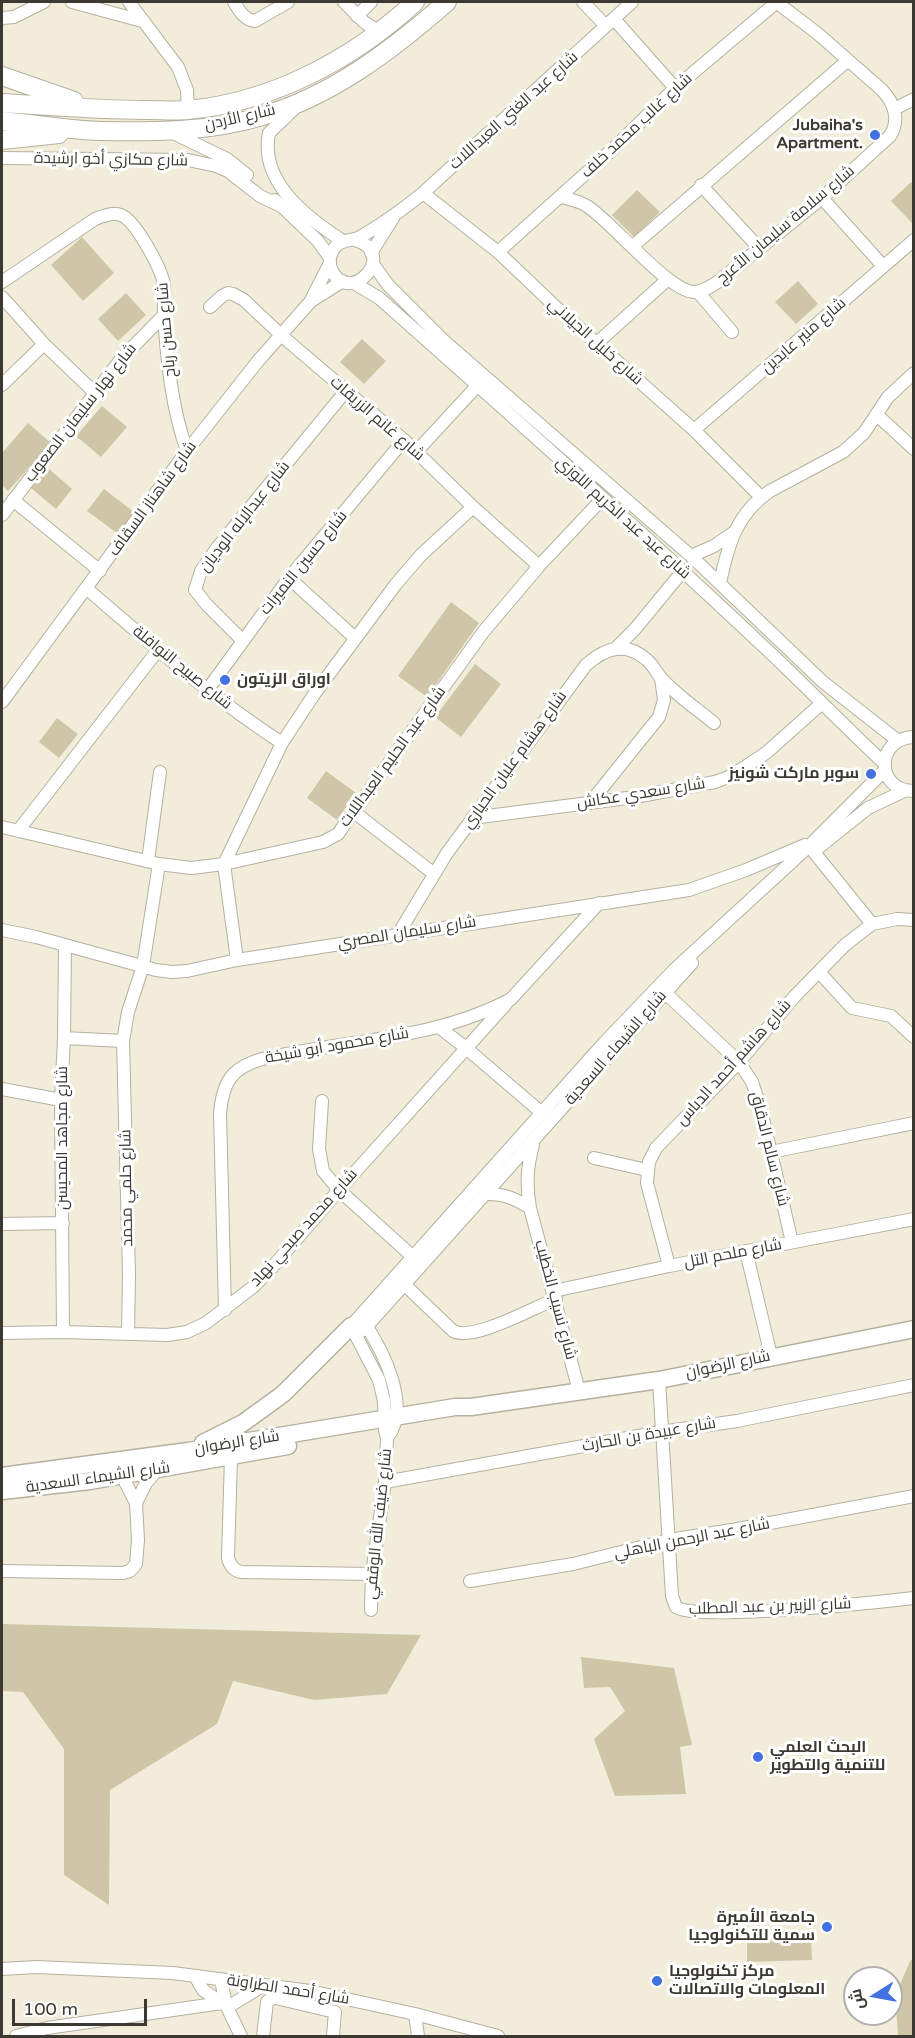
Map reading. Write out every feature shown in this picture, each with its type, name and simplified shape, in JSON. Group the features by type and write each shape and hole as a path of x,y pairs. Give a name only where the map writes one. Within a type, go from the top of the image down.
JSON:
{"highway":[{"name":"شارع الأردن","path":"2,103 98,110 188,110 230,103 278,88 316,72 379,32 414,2"},
{"name":"شارع الأردن","path":"2,121 99,131 167,130 219,126 259,117 306,100 380,56 447,2"},
{"path":"2,76 98,110"},
{"path":"2,140 99,131"}],"main road":[{"path":"188,1451 243,1423 284,1394 358,1326"},
{"name":"شارع الرضوان","path":"231,1457 457,1415 471,1407 659,1380 914,1329"},
{"name":"شارع الرضوان","path":"2,1476 22,1482 188,1451 390,1427"},
{"name":"شارع الشيماء السعدية","path":"2,1491 22,1482 122,1476 231,1457"}],"street":[{"path":"2,18 14,17 44,2"},
{"path":"72,2 142,21"},
{"path":"129,2 178,67 187,90 188,110"},
{"path":"234,2 243,15 252,21 288,2"},
{"path":"344,2 357,16 379,32"},
{"path":"357,16 372,2"},
{"path":"583,2 610,22 675,88"},
{"name":"شارع عبد الغني العبداللات","path":"349,240 394,217 423,193 632,2"},
{"path":"777,2 818,33 890,98 894,109 914,99"},
{"name":"شارع غالب محمد خلف","path":"498,252 561,197 675,88 777,2"},
{"path":"633,246 847,61"},
{"path":"167,130 227,159 318,241 330,261 334,274 348,282 364,279 372,259 365,244 349,240 316,221 285,192 273,175 267,141 269,133 282,118 306,100"},
{"name":"شارع سلامة سليمان الأعرج","path":"561,197 586,206 668,279 687,290 698,292 712,286 822,198 890,136 895,126 894,109"},
{"name":"شارع مكازي أخو ارشيدة","path":"2,158 188,160 228,171 260,196 281,206"},
{"path":"701,185 759,249"},
{"name":"شارع خليل الجيلاني","path":"423,193 498,252 694,430 761,497"},
{"path":"822,198 883,266"},
{"name":"شارع حسن رباح","path":"2,282 95,219 102,216 121,215 128,220 136,229 158,267 165,288 164,315 174,401 187,451"},
{"name":"شارع عبد الغني العبداللات","path":"372,259 394,217"},
{"path":"330,261 334,248 349,240"},
{"name":"شارع منير عابدين","path":"694,430 914,240"},
{"name":"شارع عيد عبد الكريم اللوزي","path":"372,259 388,285 436,333 691,556 823,682 897,740"},
{"name":"شارع شاهناز السقاف","path":"2,702 187,451 258,361 310,302 330,261"},
{"path":"597,343 668,279"},
{"name":"شارع شاهناز السقاف","path":"310,302 348,282"},
{"name":"شارع عيد عبد الكريم اللوزي","path":"348,282 379,298 603,498 765,647 885,766 891,783 910,792"},
{"path":"698,292 732,332"},
{"name":"شارع غانم الزريقات","path":"210,307 222,296 233,294 244,300 345,392 404,440 473,507 539,566"},
{"path":"2,297 44,344 94,392"},
{"name":"شارع نهار سليمان الصعوب","path":"2,515 94,392 122,358 164,315"},
{"path":"2,385 44,344"},
{"path":"720,584 733,534 743,517 761,497 843,452 864,433 888,398 914,373"},
{"path":"416,452 477,386"},
{"name":"شارع عبدالإله الوديان","path":"243,641 195,590 201,571 217,548 345,392"},
{"path":"877,415 914,449"},
{"name":"شارع حسين النميرات","path":"208,689 290,578 404,440"},
{"name":"شارع عبد الحليم العبداللات","path":"2,827 153,863 191,868 224,864 323,843 338,834 484,632 539,566 603,498"},
{"path":"13,500 100,571"},
{"path":"237,960 224,864 282,743 315,693 396,584 422,555 473,507"},
{"path":"691,556 714,546 733,534"},
{"name":"شارع هشام عليان الحياري","path":"397,936 433,873 585,665 597,655 615,648 635,629 682,572"},
{"path":"290,578 355,638"},
{"name":"شارع صبيح النوافلة","path":"86,588 235,712 282,743"},
{"path":"615,648 629,649 638,653 648,661 661,678 714,723"},
{"path":"18,831 158,650"},
{"path":"590,803 659,717 664,700 661,678"},
{"name":"شارع سعدي عكاش","path":"472,818 701,786 731,776 766,753 821,704"},
{"path":"897,740 914,737"},
{"name":"شارع الشيماء السعدية","path":"358,1326 412,1256 604,1043 812,848 885,766 886,754 897,740"},
{"name":"شارع حلمي محمد","path":"128,1334 129,1274 123,1041 128,1012 143,966 160,772"},
{"name":"شارع الشيماء السعدية","path":"812,848 868,808 910,792"},
{"path":"354,812 433,873"},
{"name":"شارع سليمان المصري","path":"2,930 164,971 187,971 237,960 599,903 655,897 689,890 736,874 803,846 812,848"},
{"path":"812,848 872,924"},
{"name":"شارع محمود أبو شيخة","path":"225,1310 219,1113 225,1087 232,1074 247,1063 439,1028 482,1013 511,999 599,903"},
{"name":"شارع هاشم أحمد الدباس","path":"647,1170 656,1148 739,1062 794,998 845,945 872,924 897,919 914,920"},
{"name":"شارع مجاهد المحيسن","path":"63,1332 61,1100 65,945"},
{"path":"819,972 852,1008 891,1016 914,1037"},
{"name":"شارع الشيماء السعدية","path":"358,1326 405,1285 488,1194 662,989"},
{"name":"شارع سالم الدقاق","path":"662,989 739,1062 752,1082 792,1242"},
{"name":"شارع محمد صبحي نهاد","path":"2,1333 167,1335 187,1332 206,1323 225,1310 268,1272 511,999"},
{"path":"439,1028 542,1113"},
{"path":"64,1038 123,1041"},
{"path":"2,1089 61,1100"},
{"path":"322,1101 319,1149 321,1165 327,1178 412,1256"},
{"path":"771,1152 914,1123"},
{"name":"شارع نسيب الخطيب","path":"533,1142 527,1178 530,1208 579,1391"},
{"path":"594,1158 647,1170 647,1183 669,1266"},
{"path":"488,1194 505,1195 530,1208"},
{"name":"شارع ملحم التل","path":"405,1285 453,1331 461,1334 501,1325 555,1295 669,1266 914,1219"},
{"path":"2,1224 63,1223"},
{"path":"747,1251 771,1356"},
{"name":"شارع ضيف الله الوقفي","path":"358,1326 381,1370 395,1389 372,1574 370,1610"},
{"name":"شارع الزبير بن عبد المطلب","path":"659,1380 672,1596 676,1607 683,1611 734,1612 813,1608 914,1598"},
{"name":"شارع عبيدة بن الحارث","path":"385,1482 661,1432 737,1421 914,1385"},
{"path":"231,1457 228,1558 235,1570 372,1574"},
{"path":"136,1503 157,1470"},
{"path":"2,1571 123,1573 130,1571 136,1564 138,1540 136,1503 122,1476"},
{"name":"شارع عبد الرحمن الباهلي","path":"470,1581 573,1564 669,1540 914,1496"},
{"name":"شارع أحمد الطراونة","path":"2,1969 36,1967 164,1973 310,1991 415,2014 498,2037"},
{"path":"195,1976 203,1990 227,2006"},
{"path":"226,1981 227,2006 241,2037"},
{"path":"16,2037 56,2026 227,2006 264,1985"},
{"path":"263,2037 267,2002 276,1998 335,2012 333,2037"},
{"path":"415,2014 418,2037"}],"shaded area":[{"path":"911,182 914,185 913,224 891,201"},
{"path":"637,190 660,212 634,237 612,215"},
{"path":"82,237 114,273 83,301 51,265"},
{"path":"798,281 818,304 796,324 775,302"},
{"path":"126,293 146,315 118,341 98,319"},
{"path":"362,339 386,361 364,384 340,362"},
{"path":"102,406 127,427 101,457 76,436"},
{"path":"28,423 51,443 8,491 2,485 2,453"},
{"path":"48,468 72,489 56,509 31,488"},
{"path":"104,489 134,512 118,534 87,511"},
{"path":"451,602 479,623 427,697 398,676"},
{"path":"475,664 501,684 461,737 435,717"},
{"path":"57,718 78,734 59,758 39,742"},
{"path":"326,771 356,793 337,820 307,798"},
{"path":"2,1624 421,1635 387,1694 314,1700 233,1681 217,1724 110,1790 109,1905 64,1875 64,1749 23,1692 2,1691"},
{"path":"581,1657 674,1668 692,1745 680,1747 686,1794 615,1796 594,1739 625,1711 610,1687 584,1688"},
{"path":"811,1938 812,1960 747,1962 747,1940"},
{"path":"913,1959 913,2036 898,2036 897,2026 903,2026 903,1978"}],"place":[{"name":"Jubaiha's Apartment.","path":"875,135"},
{"name":"اوراق الزيتون","path":"225,680"},
{"name":"سوبر ماركت شونيز","path":"871,774"},
{"name":"البحث العلمي للتنمية والتطوير","path":"758,1757"},
{"name":"جامعة الأميرة سمية للتكنولوجيا","path":"827,1927"},
{"name":"مركز تكنولوجيا المعلومات والاتصالات","path":"657,1981"}]}
